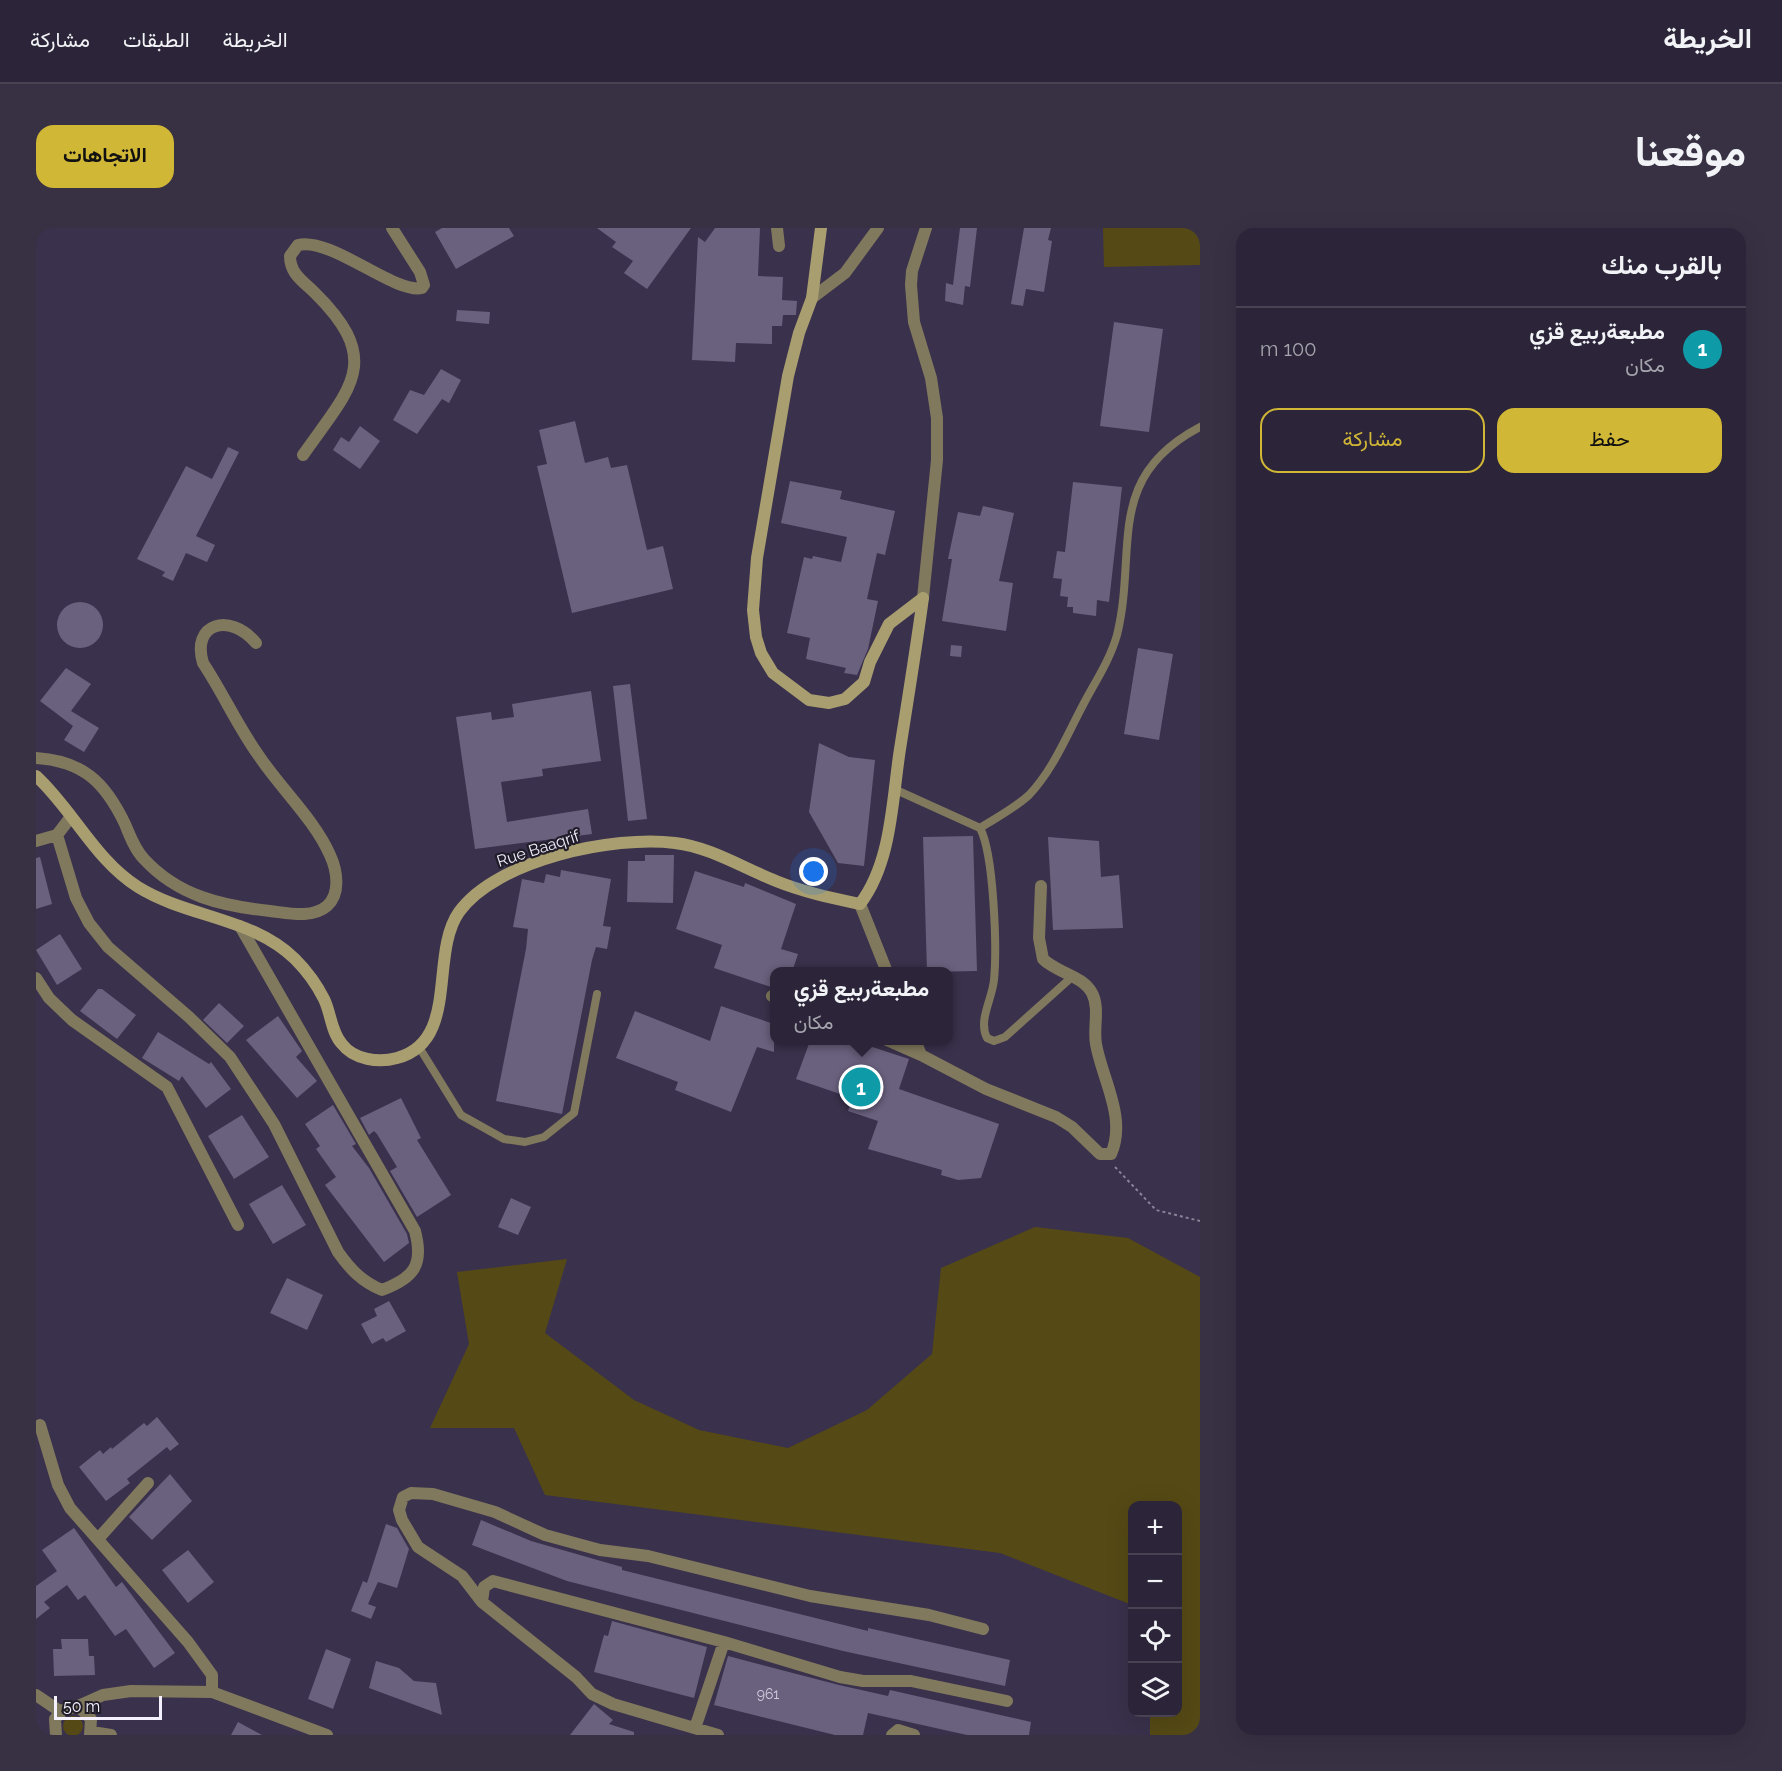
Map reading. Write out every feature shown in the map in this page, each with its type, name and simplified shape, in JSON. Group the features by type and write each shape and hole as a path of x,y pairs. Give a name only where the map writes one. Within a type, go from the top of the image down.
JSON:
{"street":[{"path":"303,455 345,393 355,372 356,360 352,345 340,322 295,274 290,256 298,245 310,244 325,248 406,286 422,288 424,285 420,272 392,228"},
{"path":"777,228 778,246"},
{"path":"821,228 812,298 799,333 788,376 758,558 753,610 756,637 761,653 773,673 809,700 829,703 845,699 864,682 870,662 889,624 923,598"},
{"path":"812,298 849,269 878,228"},
{"path":"885,967 860,904 870,891 878,871 894,789 923,598 937,460 938,418 931,378 914,322 911,285 912,271 926,228"},
{"path":"36,758 60,761 78,767 90,775 115,806 142,858 161,876 181,890 204,900 230,905 301,914 316,913 327,907 337,889 331,857 319,836 257,754 202,663 200,655 203,638 211,629 226,624 236,625 246,631 256,643"},
{"path":"36,776 122,876 141,889 165,900 268,938 299,963 324,998 342,1045 354,1054 372,1060 385,1061 411,1053 419,1047"},
{"path":"36,841 57,835 70,818"},
{"path":"57,835 76,898 88,923 108,947 189,1017 230,1057 274,1124 338,1252 348,1266 369,1285 382,1290 394,1286 413,1272 418,1264 419,1246 415,1231 240,926"},
{"name":"Rue Baaqrif","path":"419,1047 436,1020 444,951 459,913 475,895 494,880 527,866 613,844 675,843 707,851 779,883 860,904"},
{"path":"897,1045 986,1089 1056,1117 1105,1156 1111,1154 1114,1144 1113,1104 1096,1043 1093,995 1084,983 1043,959 1040,938 1041,886"},
{"path":"36,978 49,998 72,1020 167,1088 238,1225"},
{"path":"917,1045 921,1055"},
{"path":"40,1425 58,1485 70,1508 188,1642 212,1675 212,1692"},
{"path":"98,1539 148,1484"},
{"path":"718,1735 613,1704 592,1694 576,1677 482,1602 462,1576 418,1547 402,1520 399,1510 403,1497 411,1493 433,1494 495,1512 545,1535 600,1550 648,1556 810,1596 929,1615 983,1629"},
{"path":"482,1602 484,1587 493,1581 724,1642 840,1677 863,1681 911,1681 1007,1701"},
{"path":"695,1728 724,1642"},
{"path":"56,1735 54,1725 61,1712 103,1695 131,1691 212,1692 327,1735"},
{"path":"36,1695 61,1712"},
{"path":"76,1707 88,1714 93,1726 91,1734 111,1735"},
{"path":"892,1735 898,1730 914,1735"}],"lane":[{"path":"980,828 1027,796 1048,770 1114,643 1122,602 1129,517 1137,487 1160,457 1200,427"},
{"path":"894,789 980,828 988,848 994,977 983,1023 987,1038 994,1041 1005,1037 1073,976"},
{"path":"419,1047 461,1115 504,1139 525,1142 544,1137 573,1113 597,994"}],"path":[{"path":"1105,1156 1155,1210 1200,1221"}],"shaded area":[{"path":"1103,228 1200,228 1200,265 1104,267"},
{"path":"1035,1227 1128,1238 1200,1277 1200,1735 1150,1735 1150,1717 1182,1717 1182,1501 1128,1501 1128,1603 1000,1553 545,1495 514,1428 430,1428 469,1344 457,1272 567,1259 545,1333 634,1400 699,1430 788,1448 867,1410 932,1354 941,1268"},
{"path":"73,1716 80,1719 83,1726 80,1733 73,1736 66,1733 63,1726 66,1719"}],"building":[{"path":"442,228 509,228 514,236 456,269 435,232"},
{"path":"597,228 691,228 647,289 624,273 633,261 612,247 616,242"},
{"path":"715,228 760,228 758,276 783,277 782,300 797,301 796,315 783,315 782,326 772,326 772,344 736,343 735,362 692,360 698,237 705,242"},
{"path":"960,228 977,228 970,287 965,286 963,305 945,301 946,283 953,285"},
{"path":"1024,228 1051,228 1048,240 1052,241 1044,292 1026,289 1023,306 1011,304"},
{"path":"457,310 490,312 489,324 456,321"},
{"path":"1114,322 1163,329 1149,432 1100,426"},
{"path":"441,369 461,380 449,403 442,399 417,434 393,420 410,390 424,395"},
{"path":"575,421 585,463 608,457 611,468 627,465 647,550 663,546 673,589 572,613 537,466 547,464 539,430"},
{"path":"360,426 380,441 360,469 333,450 341,437 349,442"},
{"path":"228,447 239,452 196,536 215,545 207,562 186,553 173,581 162,576 165,572 137,559 186,466 212,479"},
{"path":"790,481 842,491 840,499 895,511 885,555 877,553 867,599 878,601 868,649 857,675 844,673 846,668 806,659 810,638 787,633 804,557 812,559 813,556 841,562 847,537 781,523"},
{"path":"1073,482 1122,487 1109,602 1097,600 1096,616 1073,613 1073,607 1067,607 1068,597 1060,596 1062,579 1053,578 1057,551 1065,552"},
{"path":"983,506 1014,513 999,581 1013,583 1006,631 942,621 952,559 948,559 958,512 980,516"},
{"path":"80,602 96,609 103,625 96,641 80,648 64,641 57,625 64,609"},
{"path":"951,645 962,646 961,657 950,656"},
{"path":"1138,648 1173,654 1159,740 1124,734"},
{"path":"66,668 91,684 71,711 99,728 84,752 64,740 73,726 40,701"},
{"path":"630,684 647,819 628,821 613,686"},
{"path":"591,691 601,761 542,769 543,776 501,782 507,822 588,809 592,834 475,849 456,717 491,712 492,720 514,717 512,704"},
{"path":"819,743 849,757 875,760 864,866 838,863 809,812"},
{"path":"973,836 977,971 953,971 953,967 927,967 923,837"},
{"path":"1048,837 1099,841 1101,877 1119,875 1123,928 1053,930"},
{"path":"645,855 674,855 673,903 627,902 628,861 645,861"},
{"path":"40,857 52,904 36,909 36,858"},
{"path":"561,870 611,879 603,926 611,927 607,949 596,947 592,960 562,1114 496,1101 526,949 528,929 513,927 522,879 544,883 546,874 560,877"},
{"path":"695,871 744,887 745,883 796,904 781,949 798,954 794,967 770,967 770,987 714,968 722,945 676,929"},
{"path":"60,934 82,969 57,985 36,950"},
{"path":"98,989 102,989 136,1015 117,1039 80,1011"},
{"path":"219,1003 244,1026 227,1043 203,1020"},
{"path":"721,1006 770,1023 770,1045 774,1045 774,1052 757,1047 731,1112 675,1090 678,1082 616,1058 635,1011 710,1041"},
{"path":"278,1016 302,1051 296,1057 317,1081 297,1098 246,1040"},
{"path":"158,1032 209,1064 211,1062 231,1089 206,1108 182,1076 179,1081 142,1058"},
{"path":"809,1045 866,1045 909,1059 899,1089 999,1124 981,1178 958,1180 941,1175 942,1170 868,1149 878,1121 848,1111 852,1098 796,1079"},
{"path":"401,1098 421,1138 417,1140 451,1195 417,1217 390,1171 397,1167 377,1134 374,1131 369,1135 360,1118"},
{"path":"333,1105 356,1144 352,1146 369,1168 407,1234 409,1243 384,1262 325,1185 336,1177 316,1149 320,1146 305,1124"},
{"path":"242,1115 269,1157 234,1179 208,1136"},
{"path":"282,1185 306,1225 273,1244 249,1204"},
{"path":"511,1198 531,1207 518,1235 498,1227"},
{"path":"287,1278 323,1295 307,1330 270,1313"},
{"path":"389,1301 406,1331 386,1342 383,1338 372,1344 361,1324 377,1316 374,1309"},
{"path":"157,1417 179,1444 170,1451 167,1447 127,1479 130,1483 106,1501 79,1467 100,1450 103,1454 111,1447 112,1449 144,1423 147,1426"},
{"path":"170,1474 192,1501 152,1540 129,1517"},
{"path":"481,1520 531,1541 622,1567 622,1570 868,1631 868,1628 1010,1660 1005,1686 843,1651 567,1581 472,1545"},
{"path":"386,1524 397,1528 409,1549 397,1588 378,1582 368,1604 376,1607 371,1619 351,1611 363,1581 367,1583"},
{"path":"74,1528 116,1587 122,1582 175,1653 154,1668 126,1629 115,1636 85,1595 78,1600 67,1585 44,1602 50,1608 36,1619 36,1586 57,1571 42,1550"},
{"path":"188,1550 214,1582 188,1603 162,1570"},
{"path":"612,1621 707,1647 694,1698 594,1672 604,1635 608,1636"},
{"path":"61,1639 88,1639 89,1656 94,1656 95,1675 54,1676 53,1649 62,1649"},
{"path":"326,1649 351,1659 333,1709 308,1699"},
{"path":"728,1656 888,1696 890,1690 1031,1722 1029,1735 967,1735 868,1713 863,1735 835,1735 714,1705"},
{"path":"376,1661 399,1668 414,1681 436,1683 442,1715 369,1688"},
{"path":"594,1704 613,1720 609,1724 634,1732 634,1735 570,1735"},
{"path":"238,1722 262,1735 231,1735"}],"place":[{"name":"مطبعةربيع قزي","path":"861,1087"}]}
